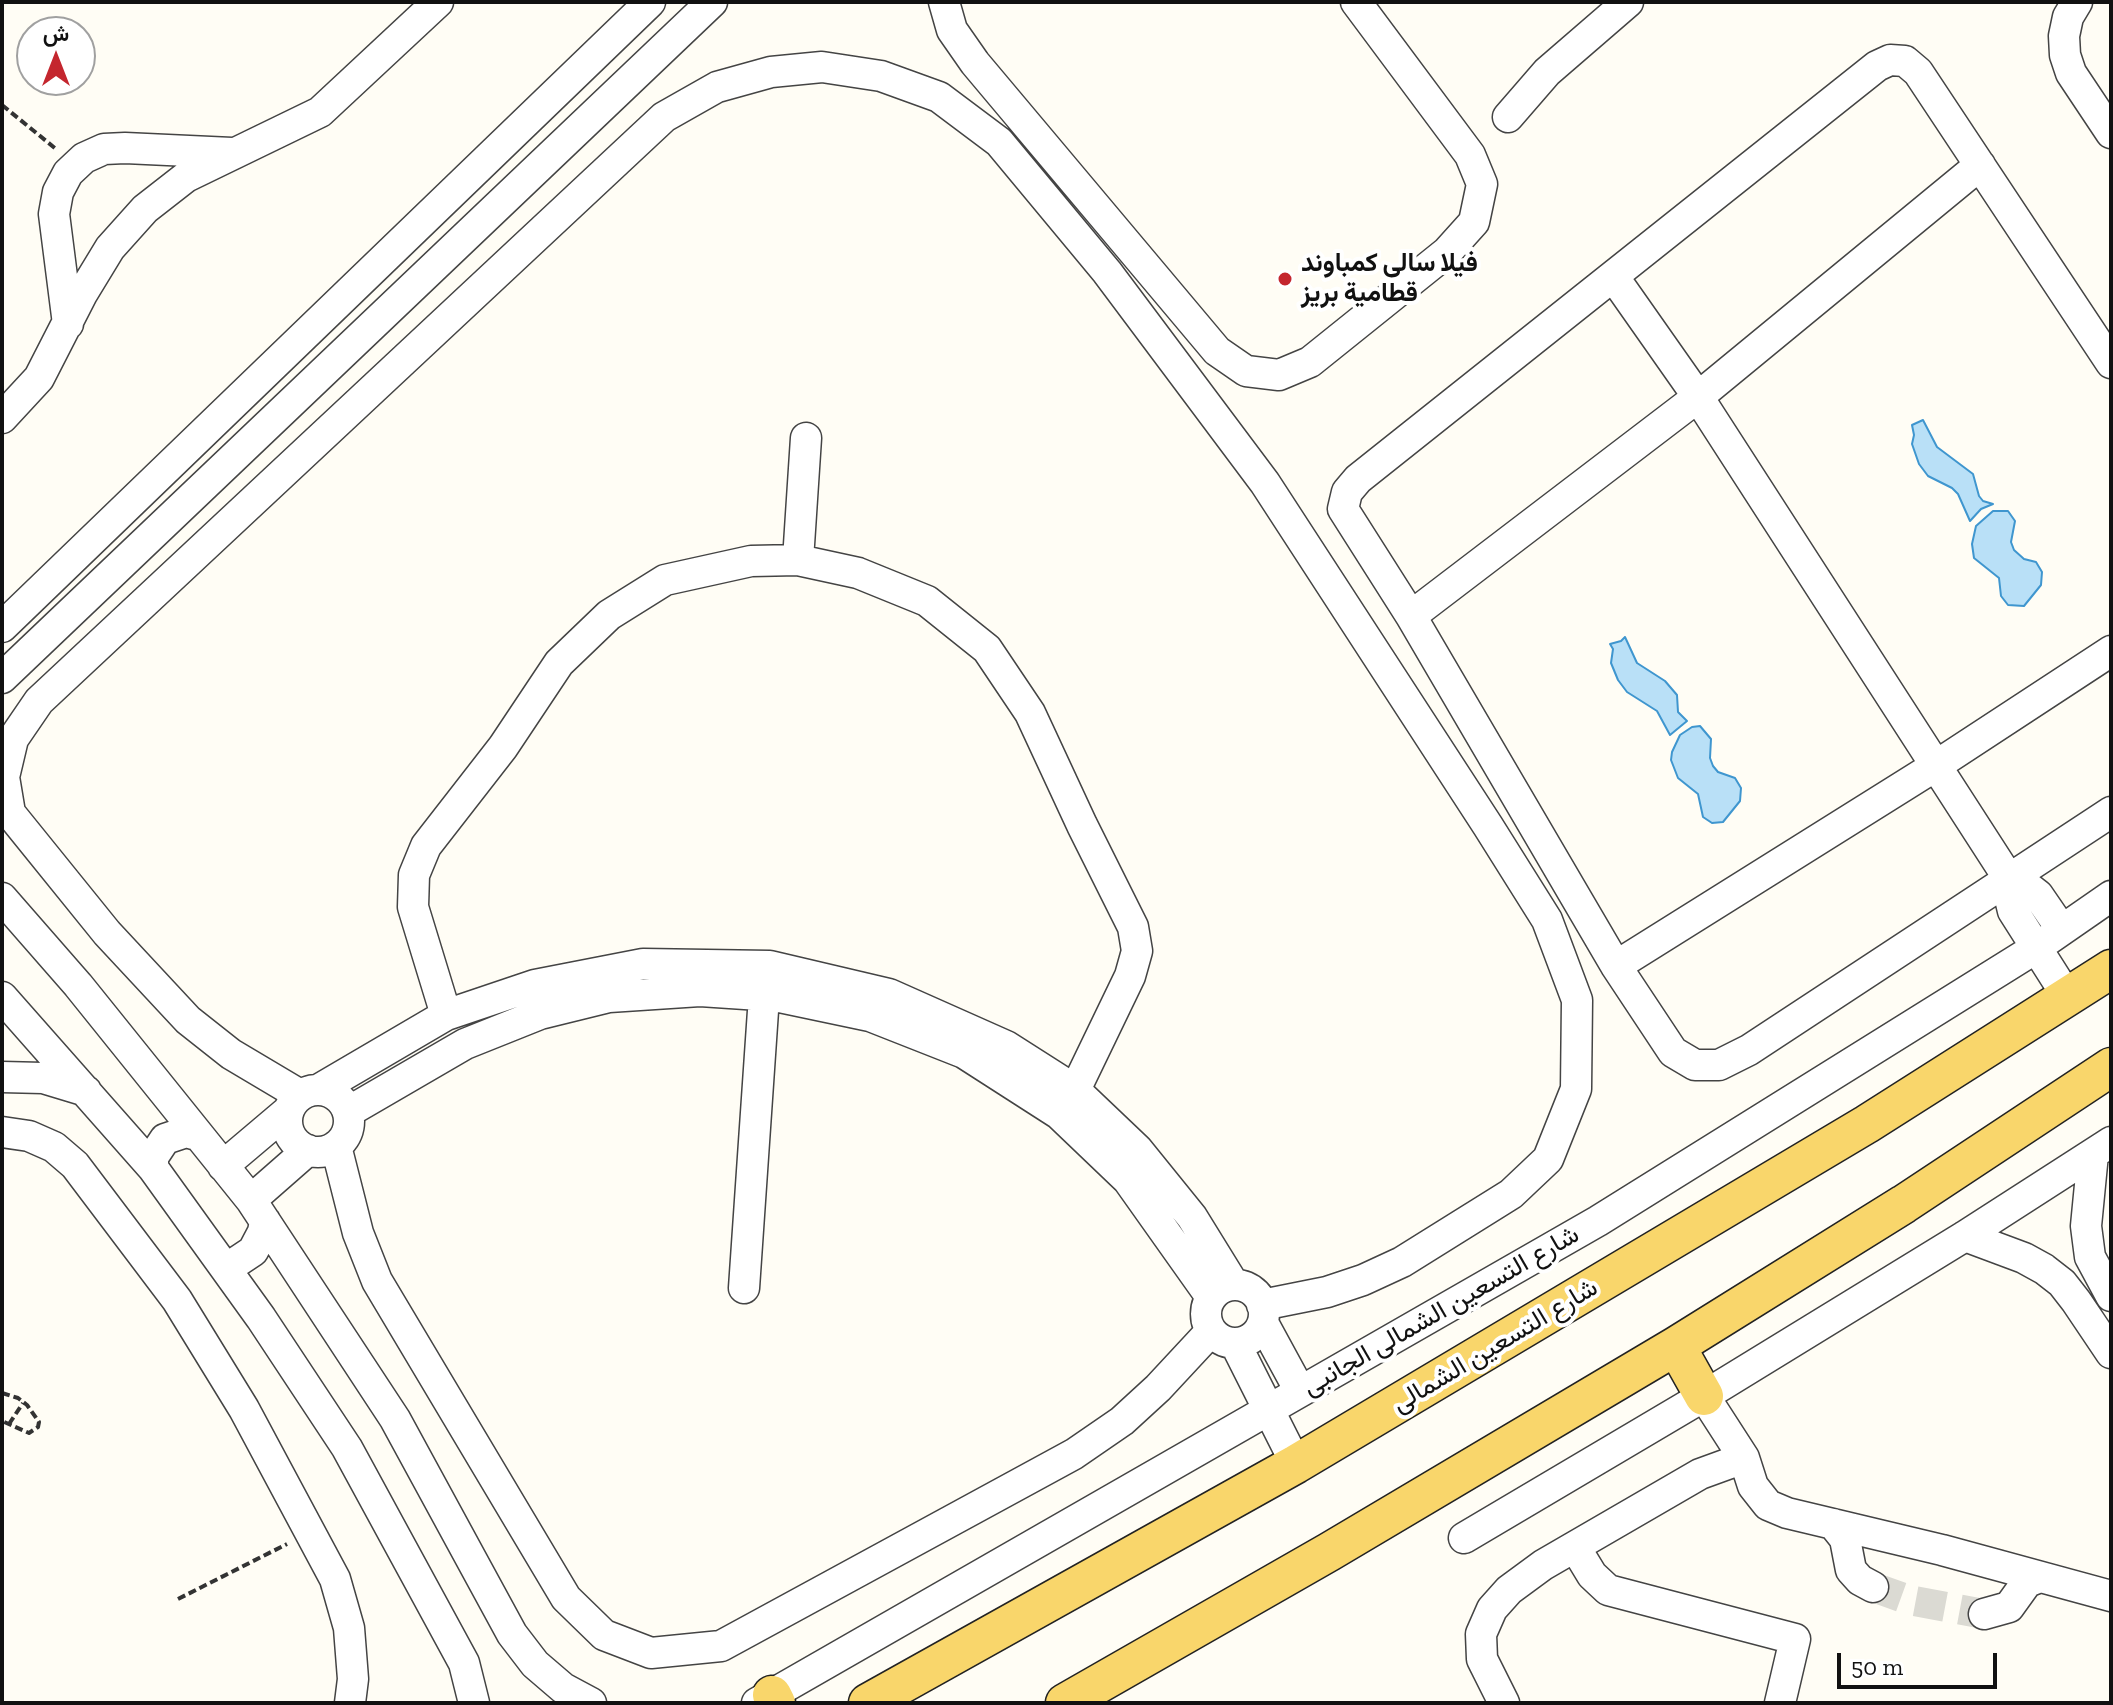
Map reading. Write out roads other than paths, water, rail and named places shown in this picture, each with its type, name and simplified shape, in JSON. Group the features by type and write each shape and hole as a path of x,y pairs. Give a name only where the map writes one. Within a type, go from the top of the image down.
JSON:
{"main road":[{"name":"شارع التسعين الشمالى","path":"868,1703 1296,1464 1867,1124 2111,969"},
{"path":"2067,996 2088,994 2111,1004"},
{"path":"1065,1703 1329,1552 1676,1346 1904,1204 2111,1067"},
{"path":"1676,1346 1704,1396"}],"street":[{"path":"389,47 408,2"},
{"path":"2,418 39,378 82,294 110,248 145,209 186,177 320,112 438,2"},
{"path":"2,627 652,2 680,33"},
{"path":"2,678 712,2"},
{"path":"944,2 952,30 975,63 1217,351 1246,371 1279,375 1310,362 1447,252 1474,222 1482,184 1470,155 1356,2"},
{"path":"1508,117 1547,72 1628,2"},
{"path":"2077,2 2068,17 2064,36 2065,55 2071,73 2111,133"},
{"path":"2111,363 1918,72 1905,61 1890,60 1877,66 1358,479 1347,492 1343,509 1411,616 1616,966 1673,1052 1695,1065 1719,1065 1749,1050 2111,812"},
{"path":"258,1211 322,1148 347,1131 348,1112 337,1096 302,1099 231,1054 188,1020 107,933 10,813 4,777 13,739 39,701 664,117 717,87 771,72 822,67 881,76 939,97 999,142 1126,297 1265,483 1547,920 1577,1000 1576,1089 1548,1159 1511,1194 1402,1262 1363,1280 1262,1314 1252,1338 1223,1337 1122,1421 1074,1454 721,1646 651,1653 604,1635 566,1598 377,1281 322,1148"},
{"path":"68,324 54,214 58,192 68,173 84,158 104,149 234,153"},
{"path":"1411,616 1698,397 1980,165"},
{"path":"1613,276 1698,397 2009,879 2013,911 2067,996"},
{"path":"798,560 806,438"},
{"path":"446,1015 413,907 414,875 426,846 503,747 559,663 609,615 665,580 751,561 798,560 858,573 927,601 987,649 1030,713 1133,927 1137,951 1130,976 1075,1090"},
{"path":"1616,966 1937,765 2111,651"},
{"path":"2009,879 2038,895 2062,930"},
{"name":"شارع التسعين الشمالى الجانبى","path":"768,1700 1598,1221 2036,948 2111,896"},
{"path":"2,898 78,985 258,1211 395,1419 512,1634 566,1696 591,1703"},
{"path":"223,1166 302,1099 446,1015 535,985 643,964 770,966 889,994 1006,1046 1075,1090 1137,1149 1192,1217 1222,1291"},
{"path":"348,1112 465,1044 540,1014 609,997 700,991 764,996 870,1016 964,1053 1059,1114 1128,1180 1222,1291"},
{"path":"744,1288 764,996"},
{"path":"2,997 153,1168 224,1266 347,1448 464,1663 474,1703"},
{"path":"2,1077 43,1078 86,1091"},
{"path":"302,1099 288,1130 299,1146 322,1148"},
{"path":"2,1132 29,1136 54,1147 75,1165 177,1300 244,1409 335,1579 349,1628 353,1679 350,1703"},
{"path":"153,1168 153,1157 165,1139 186,1132 197,1135"},
{"path":"1464,1538 1704,1396 2102,1148"},
{"path":"2102,1148 2086,1226 2090,1257 2111,1296"},
{"path":"224,1266 253,1251 263,1232 258,1211"},
{"path":"1965,1236 2024,1258 2062,1283 2111,1353"},
{"path":"1222,1291 1251,1290 1300,1391"},
{"path":"1222,1291 1205,1314 1223,1337 1268,1411 1296,1464"},
{"path":"1704,1396 1744,1458 1753,1486 1768,1505 1787,1513 2111,1596"},
{"path":"1504,1703 1482,1659 1481,1634 1492,1609 1509,1590 1543,1565 1700,1474 1744,1458"},
{"path":"1744,1458 1764,1475 1776,1492 1793,1501 2111,1579"},
{"path":"1833,1524 1845,1539 1851,1570 1860,1580 1873,1587"},
{"path":"1575,1547 1592,1575 1608,1590 1795,1639 1780,1703"},
{"path":"1984,1614 2009,1607 2027,1582 2040,1577"}],"water":[{"path":"1923,420 1937,447 1973,474 1979,496 1993,504 1981,509 1970,521 1958,494 1928,476 1919,464 1912,444 1912,425"},
{"path":"1993,511 2008,511 2015,521 2011,542 2014,550 2024,559 2036,562 2042,572 2041,585 2024,606 2008,605 2001,596 1999,578 1974,558 1972,544 1976,526"},
{"path":"1625,637 1637,663 1665,681 1677,695 1678,712 1687,721 1670,735 1657,711 1627,692 1618,680 1611,663 1613,649 1610,644"},
{"path":"1700,726 1711,739 1710,758 1713,766 1718,772 1735,778 1741,788 1740,801 1723,822 1712,823 1703,817 1698,794 1678,778 1671,760 1680,735"}],"tunnel":[{"path":"1873,1587 1909,1600 1984,1614"}],"place":[{"name":"فيلا سالى كمباوند قطامية بريز","path":"1285,279"}]}
